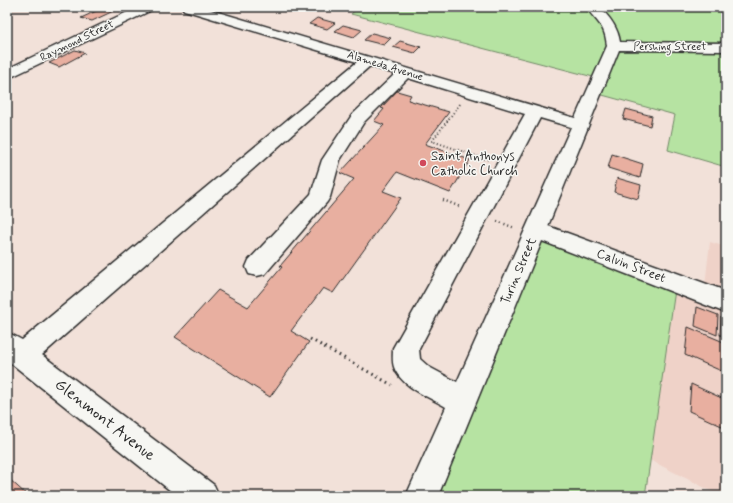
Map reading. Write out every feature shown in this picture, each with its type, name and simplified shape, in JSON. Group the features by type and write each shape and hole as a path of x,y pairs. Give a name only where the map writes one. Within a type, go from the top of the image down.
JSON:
{"street":[{"name":"Raymond Street","path":"7,75 148,7"},
{"name":"Alameda Avenue","path":"188,7 582,125"},
{"path":"592,7 609,25 614,38 614,46"},
{"name":"Pershing Street","path":"614,46 726,47"},
{"name":"Turin Street","path":"422,496 582,125 614,46"},
{"path":"7,59 24,66"},
{"path":"15,350 367,61"},
{"path":"257,267 320,197 332,160 358,119 405,72"},
{"path":"463,401 419,376 407,366 406,348 535,111"},
{"name":"Calvin Street","path":"536,230 726,302"},
{"name":"Glenmont Avenue","path":"15,350 203,496"}],"path":[{"path":"464,99 432,141 484,159"},
{"path":"443,200 460,207"},
{"path":"497,220 511,226"},
{"path":"310,339 395,387"}],"shaded area":[{"path":"710,242 726,247 726,496 721,496 650,460 676,283 704,294"}],"green space":[{"path":"359,7 726,7 726,167 668,150 675,115 595,93 601,79 351,14"},
{"path":"536,230 676,283 645,496 422,496"}],"building":[{"path":"105,7 122,7 92,21 81,18"},
{"path":"317,18 335,23 327,29 309,24"},
{"path":"343,25 362,30 354,37 335,31"},
{"path":"372,33 391,38 384,45 364,40"},
{"path":"400,41 421,47 415,53 393,47"},
{"path":"75,50 85,53 59,67 49,63"},
{"path":"397,91 411,95 408,100 449,112 425,144 470,160 450,193 397,172 383,191 401,198 333,293 323,288 291,331 309,342 270,397 175,337 218,290 248,307 282,267 280,266 354,179 340,173 384,125 374,121 384,109 381,108"},
{"path":"626,109 652,116 650,126 623,119"},
{"path":"612,154 643,164 640,178 608,168"},
{"path":"617,178 641,185 638,199 614,192"},
{"path":"697,307 718,315 717,335 695,326"},
{"path":"721,317 726,319 726,337 720,335"},
{"path":"688,327 726,343 726,373 685,355"},
{"path":"691,384 726,400 726,428 689,411"},
{"path":"7,477 28,496 7,496"}],"place":[{"name":"Saint Anthonys Catholic Church","path":"423,163"}]}
